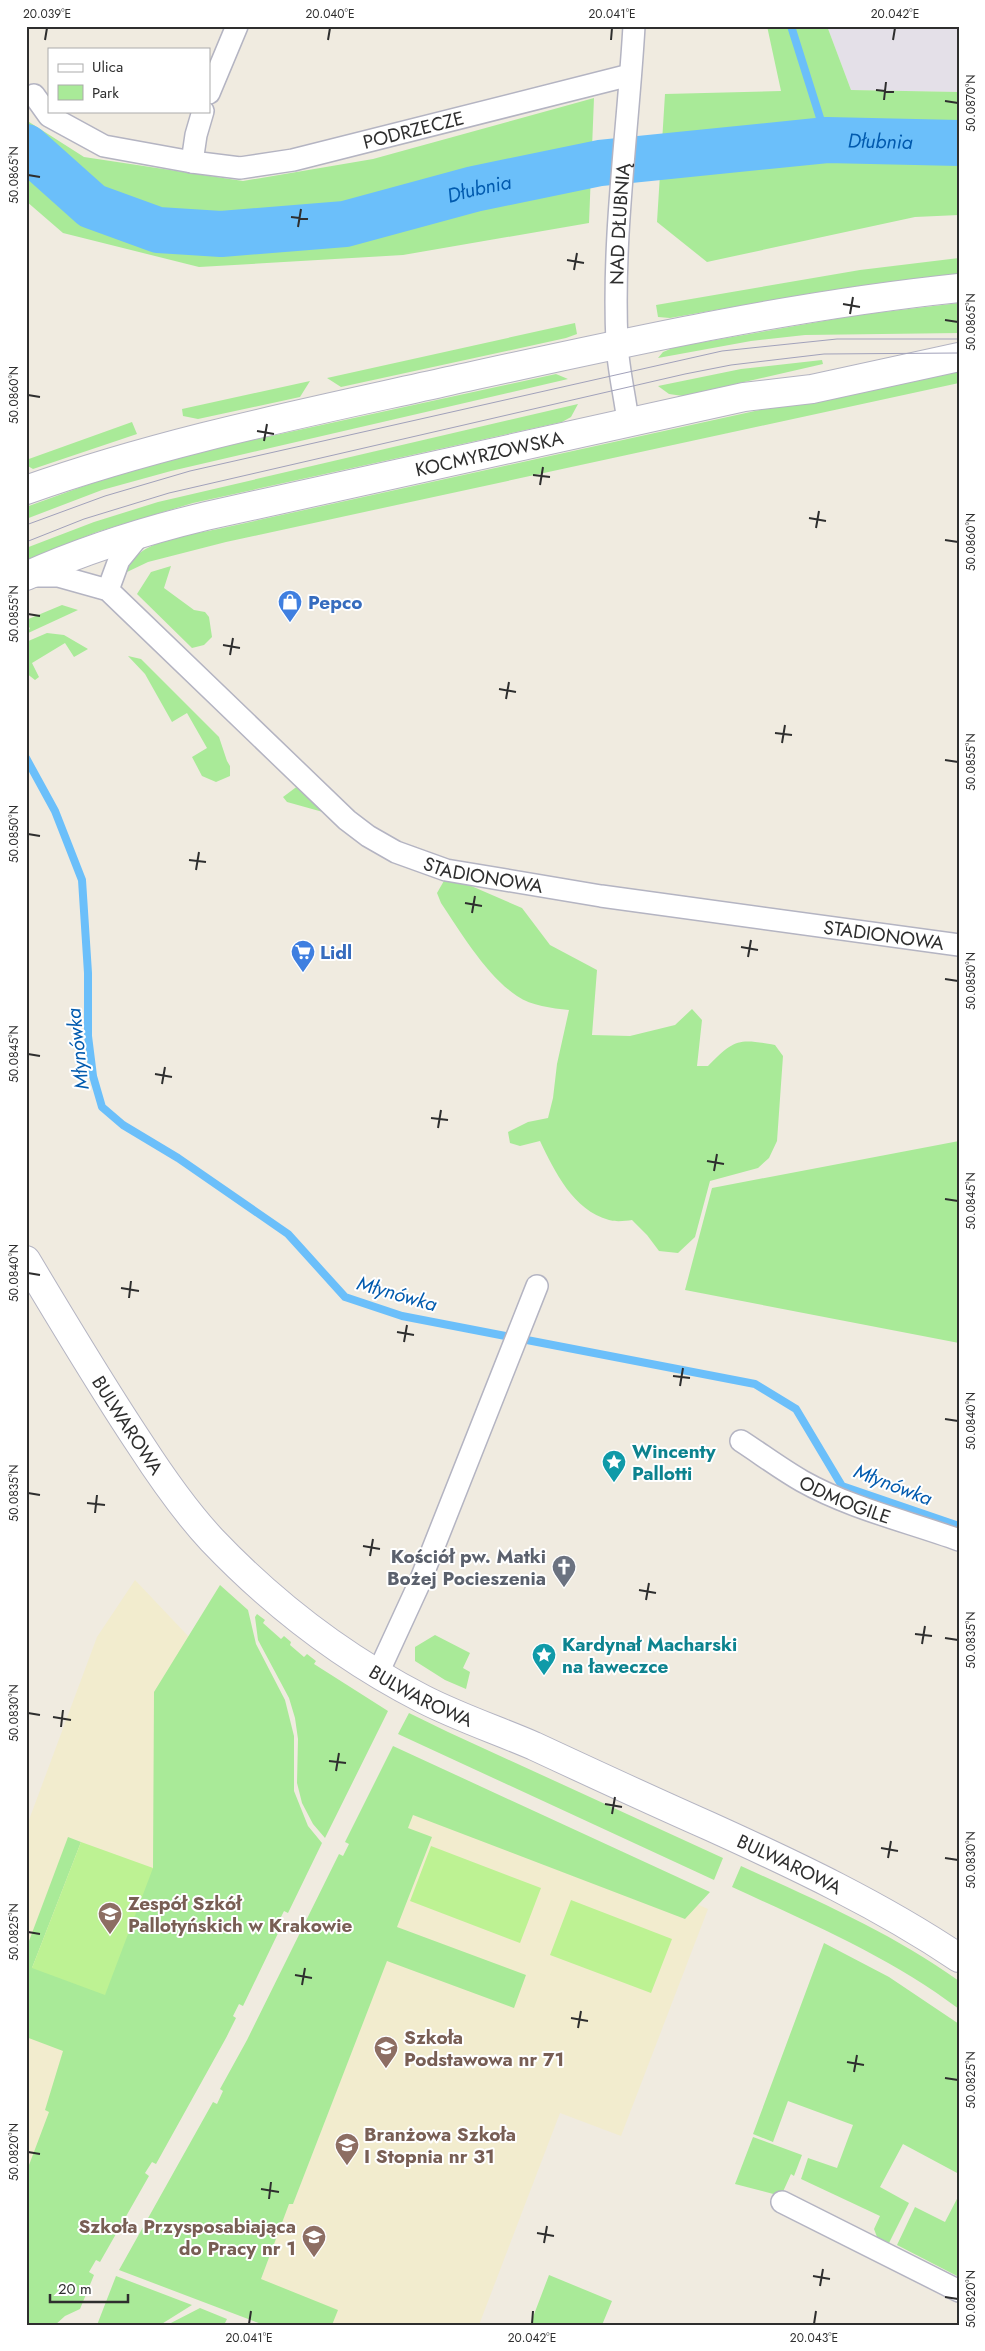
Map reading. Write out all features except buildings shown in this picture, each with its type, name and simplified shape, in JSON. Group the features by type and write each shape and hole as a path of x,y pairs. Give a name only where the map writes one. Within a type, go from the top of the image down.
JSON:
{"main road":[{"path":"26,490 104,463 210,434 617,344 815,306 959,288"},
{"name":"KOCMYRZOWSKA","path":"26,576 67,559 141,533 206,516 744,397 812,389 959,356"},
{"name":"BULWAROWA","path":"26,1260 106,1394 165,1482 204,1531 238,1566 279,1602 333,1643 378,1673 426,1701 512,1736 819,1877 896,1919 959,1958"}],"street":[{"path":"210,91 237,26"},
{"name":"NAD DŁUBNIĄ","path":"628,422 617,344 619,230 634,26"},
{"name":"PODRZECZE","path":"34,95 49,116 104,146 192,162 240,168 294,160 630,74"},
{"path":"192,162 196,135 203,112"},
{"path":"108,590 119,560 141,533"},
{"name":"STADIONOWA","path":"26,576 58,576 108,590 347,820 381,844 414,860 461,873 601,896 959,944"},
{"path":"378,1673 419,1584 537,1286"},
{"name":"ODMOGILE","path":"741,1441 802,1481 865,1509 959,1540"},
{"path":"782,2202 959,2291"}],"shaded area":[{"path":"827,26 959,26 959,92 851,90"},
{"name":"Zespół Szkół Pallotyńskich w Krakowie","path":"135,1580 190,1638 281,1711 26,2187 26,1828 97,1637"},
{"path":"421,1783 708,1909 621,2136 560,2113 479,2325 284,2325 249,2312 289,2203 293,2204 369,2007 346,1998"}],"green space":[{"path":"767,26 827,26 851,90 959,92 959,215 915,217 707,262 657,222 665,94 781,91"},
{"path":"594,98 589,223 403,255 199,267 63,233 26,201 26,120 84,157 243,181 373,159"},
{"path":"959,258 959,274 819,292 670,318 658,317 656,305 860,270"},
{"path":"959,303 959,333 805,335 751,341 658,358 663,352 675,347 858,315"},
{"path":"575,323 577,334 566,338 341,387 327,378"},
{"path":"822,360 823,364 683,396 669,394 658,386 741,369"},
{"path":"959,366 959,383 226,542 148,562 127,572 132,561 140,553 152,546 179,537"},
{"path":"556,374 568,379 171,471 102,490 26,519 26,507 120,473 202,451"},
{"path":"310,381 300,397 198,419 183,416 182,409"},
{"path":"578,404 571,417 562,422 193,503 97,532 26,560 26,548 94,522 158,502"},
{"path":"132,422 137,434 33,469 26,465 26,460"},
{"path":"171,566 164,588 194,610 205,612 209,617 212,637 204,645 192,648 137,594 151,572"},
{"path":"62,605 78,610 26,634 26,631 30,629 26,620"},
{"path":"47,633 64,635 88,649 74,657 65,643 32,663 39,677 35,680 26,673 26,642"},
{"path":"128,656 141,659 219,737 230,766 230,776 216,782 202,776 192,757 207,748 187,713 172,722 145,674"},
{"path":"299,785 330,814 287,802 283,797"},
{"path":"445,879 462,882 522,908 550,945 597,970 592,1035 630,1036 675,1025 692,1009 702,1020 697,1066 708,1066 731,1046 744,1042 775,1045 783,1056 777,1141 769,1158 758,1168 710,1181 695,1237 678,1253 659,1251 632,1220 609,1220 585,1208 575,1199 559,1177 540,1141 520,1146 510,1143 508,1132 528,1122 548,1118 569,1010 529,1002 517,996 495,977 475,953 441,903 437,893"},
{"path":"959,1141 959,1343 685,1290 712,1188"},
{"path":"220,1585 248,1610 256,1644 285,1700 294,1736 294,1791 308,1826 322,1843 288,1913 284,1911 278,1923 282,1925 243,2006 239,2004 233,2016 236,2018 226,2038 156,2164 152,2162 145,2173 149,2176 100,2262 96,2260 89,2272 94,2275 80,2309 65,2316 55,2325 26,2325 26,2173 49,2112 45,2110 63,2051 26,2037 26,1949 68,1837 81,1842 32,1968 153,1868 154,1692"},
{"path":"257,1614 265,1620 263,1623 281,1639 284,1636 291,1642 290,1645 304,1657 307,1654 316,1661 314,1664 388,1711 325,1838 313,1824 302,1803 297,1783 298,1739 295,1718 289,1698 258,1640 255,1617"},
{"path":"435,1635 470,1653 463,1668 470,1672 466,1689 445,1680 415,1661 415,1647"},
{"path":"409,1713 723,1858 714,1880 398,1734"},
{"path":"393,1746 710,1892 685,1919 413,1815 408,1828 432,1837 397,1927 526,1975 514,2008 387,1961 293,2204 289,2204 261,2279 338,2310 332,2325 264,2325 119,2270 213,2102 217,2104 223,2091 220,2089 247,2040 339,1854 343,1856 349,1844 345,1842"},
{"path":"81,1842 153,1868 105,1995 32,1968"},
{"path":"431,1846 541,1888 520,1943 410,1901"},
{"path":"741,1866 880,1932 959,1981 959,2009 933,1990 877,1957 732,1887"},
{"path":"571,1900 672,1939 651,1993 550,1955"},
{"path":"824,1943 889,1977 959,2024 959,2174 903,2144 880,2187 909,2203 889,2243 877,2237 874,2229 880,2216 801,2179 808,2158 837,2168 853,2125 788,2101 773,2142 753,2134"},
{"path":"753,2137 802,2155 794,2176 791,2174 781,2196 735,2184"},
{"path":"959,2195 959,2277 897,2245 915,2207 945,2222"},
{"path":"549,2275 612,2301 602,2325 530,2325"},
{"path":"116,2276 192,2305 160,2325 97,2325"},
{"path":"200,2308 227,2319 224,2325 167,2325"}],"waterway":[{"path":"791,26 827,140"},
{"name":"Dłubnia","path":"26,147 92,206 158,230 221,234 345,224 474,189 600,163 827,140 959,143"},
{"name":"Młynówka","path":"26,758 55,811 82,880 88,973 88,1036 93,1076 102,1107 123,1125 178,1158 288,1234 345,1297 402,1316 755,1384 796,1409 842,1486 959,1526"}],"tram line":[{"path":"26,525 105,496 190,471 722,351 837,339 959,339"},
{"path":"26,542 84,519 169,493 685,374 731,365 824,354 959,353"}],"place":[{"name":"Pepco","path":"290,623"},
{"name":"Lidl","path":"303,973"},
{"name":"Wincenty Pallotti","path":"614,1483"},
{"name":"Kościół pw. Matki Bożej Pocieszenia","path":"564,1588"},
{"name":"Kardynał Macharski na ławeczce","path":"544,1676"},
{"name":"Zespół Szkół Pallotyńskich w Krakowie","path":"110,1935"},
{"name":"Szkoła Podstawowa nr 71","path":"386,2069"},
{"name":"Branżowa Szkoła I Stopnia nr 31","path":"347,2166"},
{"name":"Szkoła Przysposabiająca do Pracy nr 1","path":"314,2258"}]}
